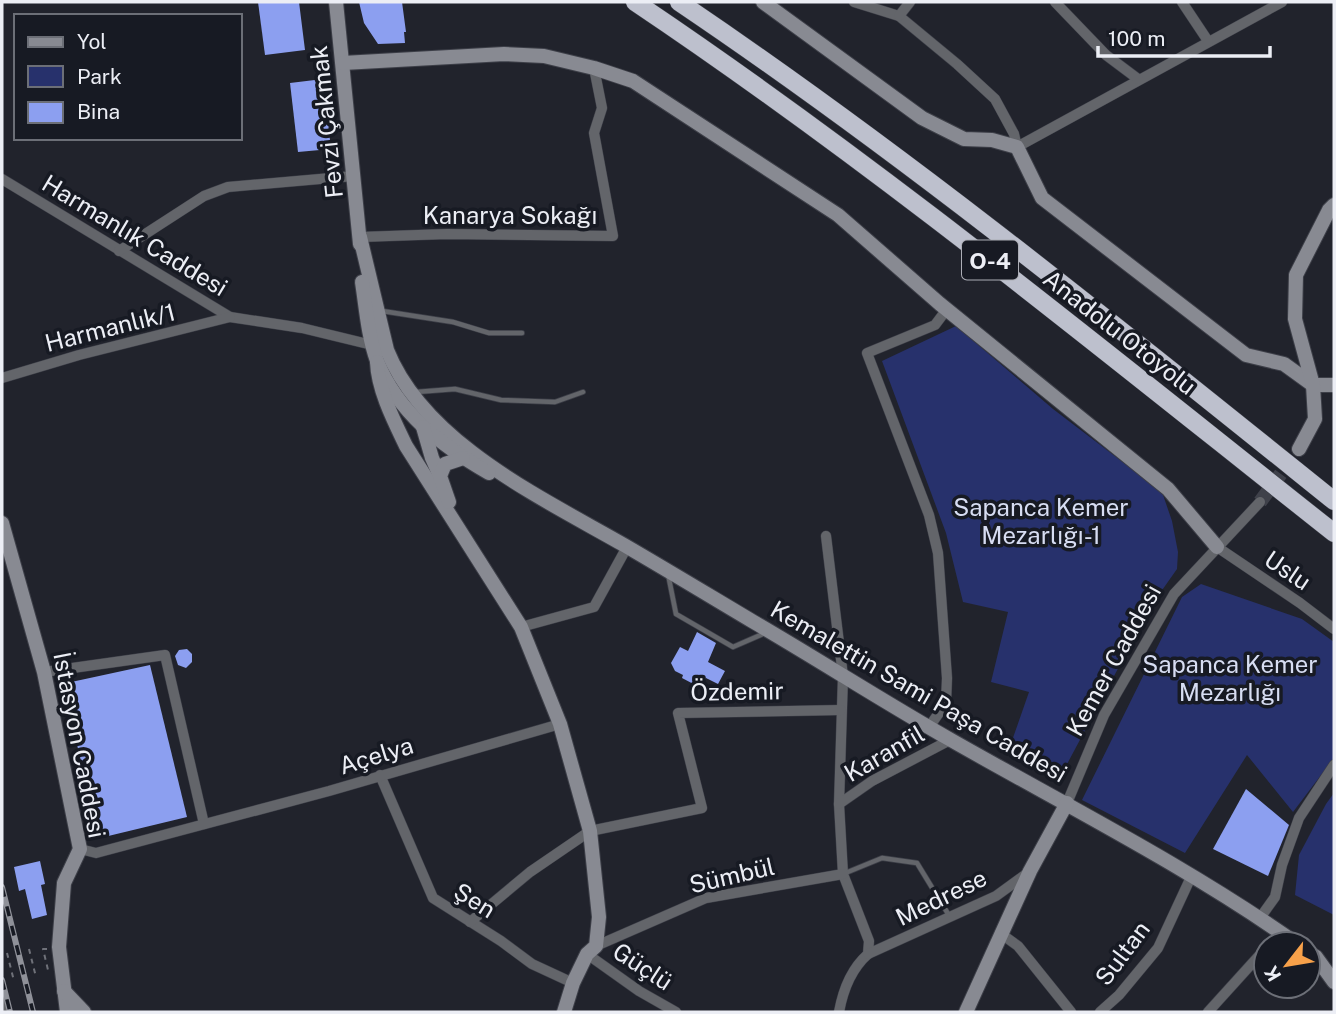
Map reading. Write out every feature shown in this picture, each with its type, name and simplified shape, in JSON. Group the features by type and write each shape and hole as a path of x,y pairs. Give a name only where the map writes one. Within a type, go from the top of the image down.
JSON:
{"highway":[{"name":"Anadolu Otoyolu","path":"635,2 728,64 948,226 1334,533"},
{"name":"Anadolu Otoyolu","path":"679,2 805,90 951,199 1334,501"}],"main road":[{"name":"Fevzi Çakmak","path":"336,2 360,237"},
{"path":"762,2 922,118 964,139 992,140 1017,147 1042,198 1246,355 1284,364 1313,385 1334,385"},
{"path":"343,63 504,54 544,56 633,81 838,215 947,309 1168,489 1217,547"},
{"path":"1299,449 1315,419 1313,385 1295,319 1296,275 1334,205"},
{"name":"Kemalettin Sami Paşa Caddesi","path":"360,237 387,350 394,368 410,394 441,425 515,484"},
{"name":"Kemalettin Sami Paşa Caddesi","path":"360,237 360,271 377,362 402,405 423,428 463,458 627,547 950,740 1067,803 1277,930"},
{"path":"377,362 393,419 411,453 522,627 560,724 590,831 599,917 591,950 573,983 564,1012"},
{"path":"419,405 432,457 466,538"},
{"path":"411,453 412,439 423,428 441,425"},
{"path":"440,475 445,464 463,458"},
{"name":"İstasyon Caddesi","path":"2,523 44,672 80,849 64,883 60,947 67,1012"},
{"name":"Kemer Caddesi","path":"966,1012 1000,933 1067,803"},
{"path":"64,991 84,1012"}],"street":[{"path":"854,2 899,16 995,99 1014,134 1017,147 1282,2"},
{"path":"899,16 909,2"},
{"path":"1055,2 1106,55 1138,79"},
{"path":"1182,2 1208,41"},
{"name":"Kanarya Sokağı","path":"360,237 447,234 613,236 594,133 602,108 594,68"},
{"path":"119,251 204,196 228,187 354,176"},
{"name":"Harmanlık Caddesi","path":"2,179 230,317 302,328 372,345"},
{"path":"929,727 946,703 947,678 938,554 929,515 867,353 935,325 947,309"},
{"name":"Harmanlık/1","path":"2,378 79,355 230,317"},
{"name":"Kemer Caddesi","path":"1067,803 1104,715 1174,594 1259,502"},
{"path":"826,536 843,676 839,804 843,874 869,941 867,954 858,963 842,994 839,1012"},
{"path":"522,627 594,607 627,547"},
{"name":"Uslu","path":"1217,547 1334,629"},
{"path":"44,672 165,655 204,824"},
{"name":"Özdemir","path":"590,831 702,808 678,713 841,710"},
{"name":"Açelya","path":"80,849 96,853 560,724"},
{"name":"Karanfil","path":"839,804 872,781 950,740"},
{"path":"1260,918 1275,897 1282,864 1299,818 1334,765"},
{"name":"Şen","path":"380,775 433,898 532,964 573,983"},
{"path":"470,922 530,872 590,831"},
{"name":"Medrese","path":"867,954 996,896 1030,871"},
{"name":"Sümbül","path":"591,950 706,898 843,874"},
{"name":"Sultan","path":"1100,1012 1119,995 1158,948 1191,877"},
{"path":"1000,933 1018,946 1071,1012"},
{"name":"Güçlü","path":"591,950 639,991 676,1012"},
{"path":"1208,1012 1252,964"},
{"path":"2,999 5,1012"}],"lane":[{"path":"377,311 453,322 489,333 522,333"},
{"path":"410,394 433,389 454,389 501,400 555,402 583,392"},
{"path":"667,571 676,614 733,647 769,631"},
{"path":"843,874 882,858 917,863 950,918"}],"path":[{"path":"29,949 37,977"},
{"path":"43,949 49,975"},
{"path":"6,953 14,982"}],"green space":[{"name":"Sapanca Kemer Mezarlığı-1","path":"956,326 1053,409 1162,492 1172,521 1178,552 1177,569 1153,603 1058,781 1008,752 1029,692 991,682 1008,612 963,602 946,533 882,361"},
{"name":"Sapanca Kemer Mezarlığı","path":"1201,584 1302,619 1334,642 1334,758 1293,812 1247,755 1185,853 1082,800 1182,597"},
{"path":"1334,793 1334,915 1295,895 1299,855"}],"building":[{"path":"258,2 299,2 305,50 265,55"},
{"path":"359,2 402,2 405,43 378,44 364,23"},
{"path":"323,79 331,149 298,152 290,83"},
{"path":"697,632 716,643 708,662 725,671 718,684 706,678 701,688 682,678 683,675 675,671 671,663 680,647 688,651"},
{"path":"187,649 192,654 192,662 186,668 178,665 175,656 179,650"},
{"path":"150,665 187,817 100,838 62,684"},
{"path":"1246,789 1289,825 1268,876 1213,849"},
{"path":"40,861 47,915 32,919 25,889 19,891 14,867"}],"tunnel":[{"path":"1260,502 1294,456"}],"railway":[{"path":"2,887 33,1012"},
{"path":"2,980 10,1012"}]}
